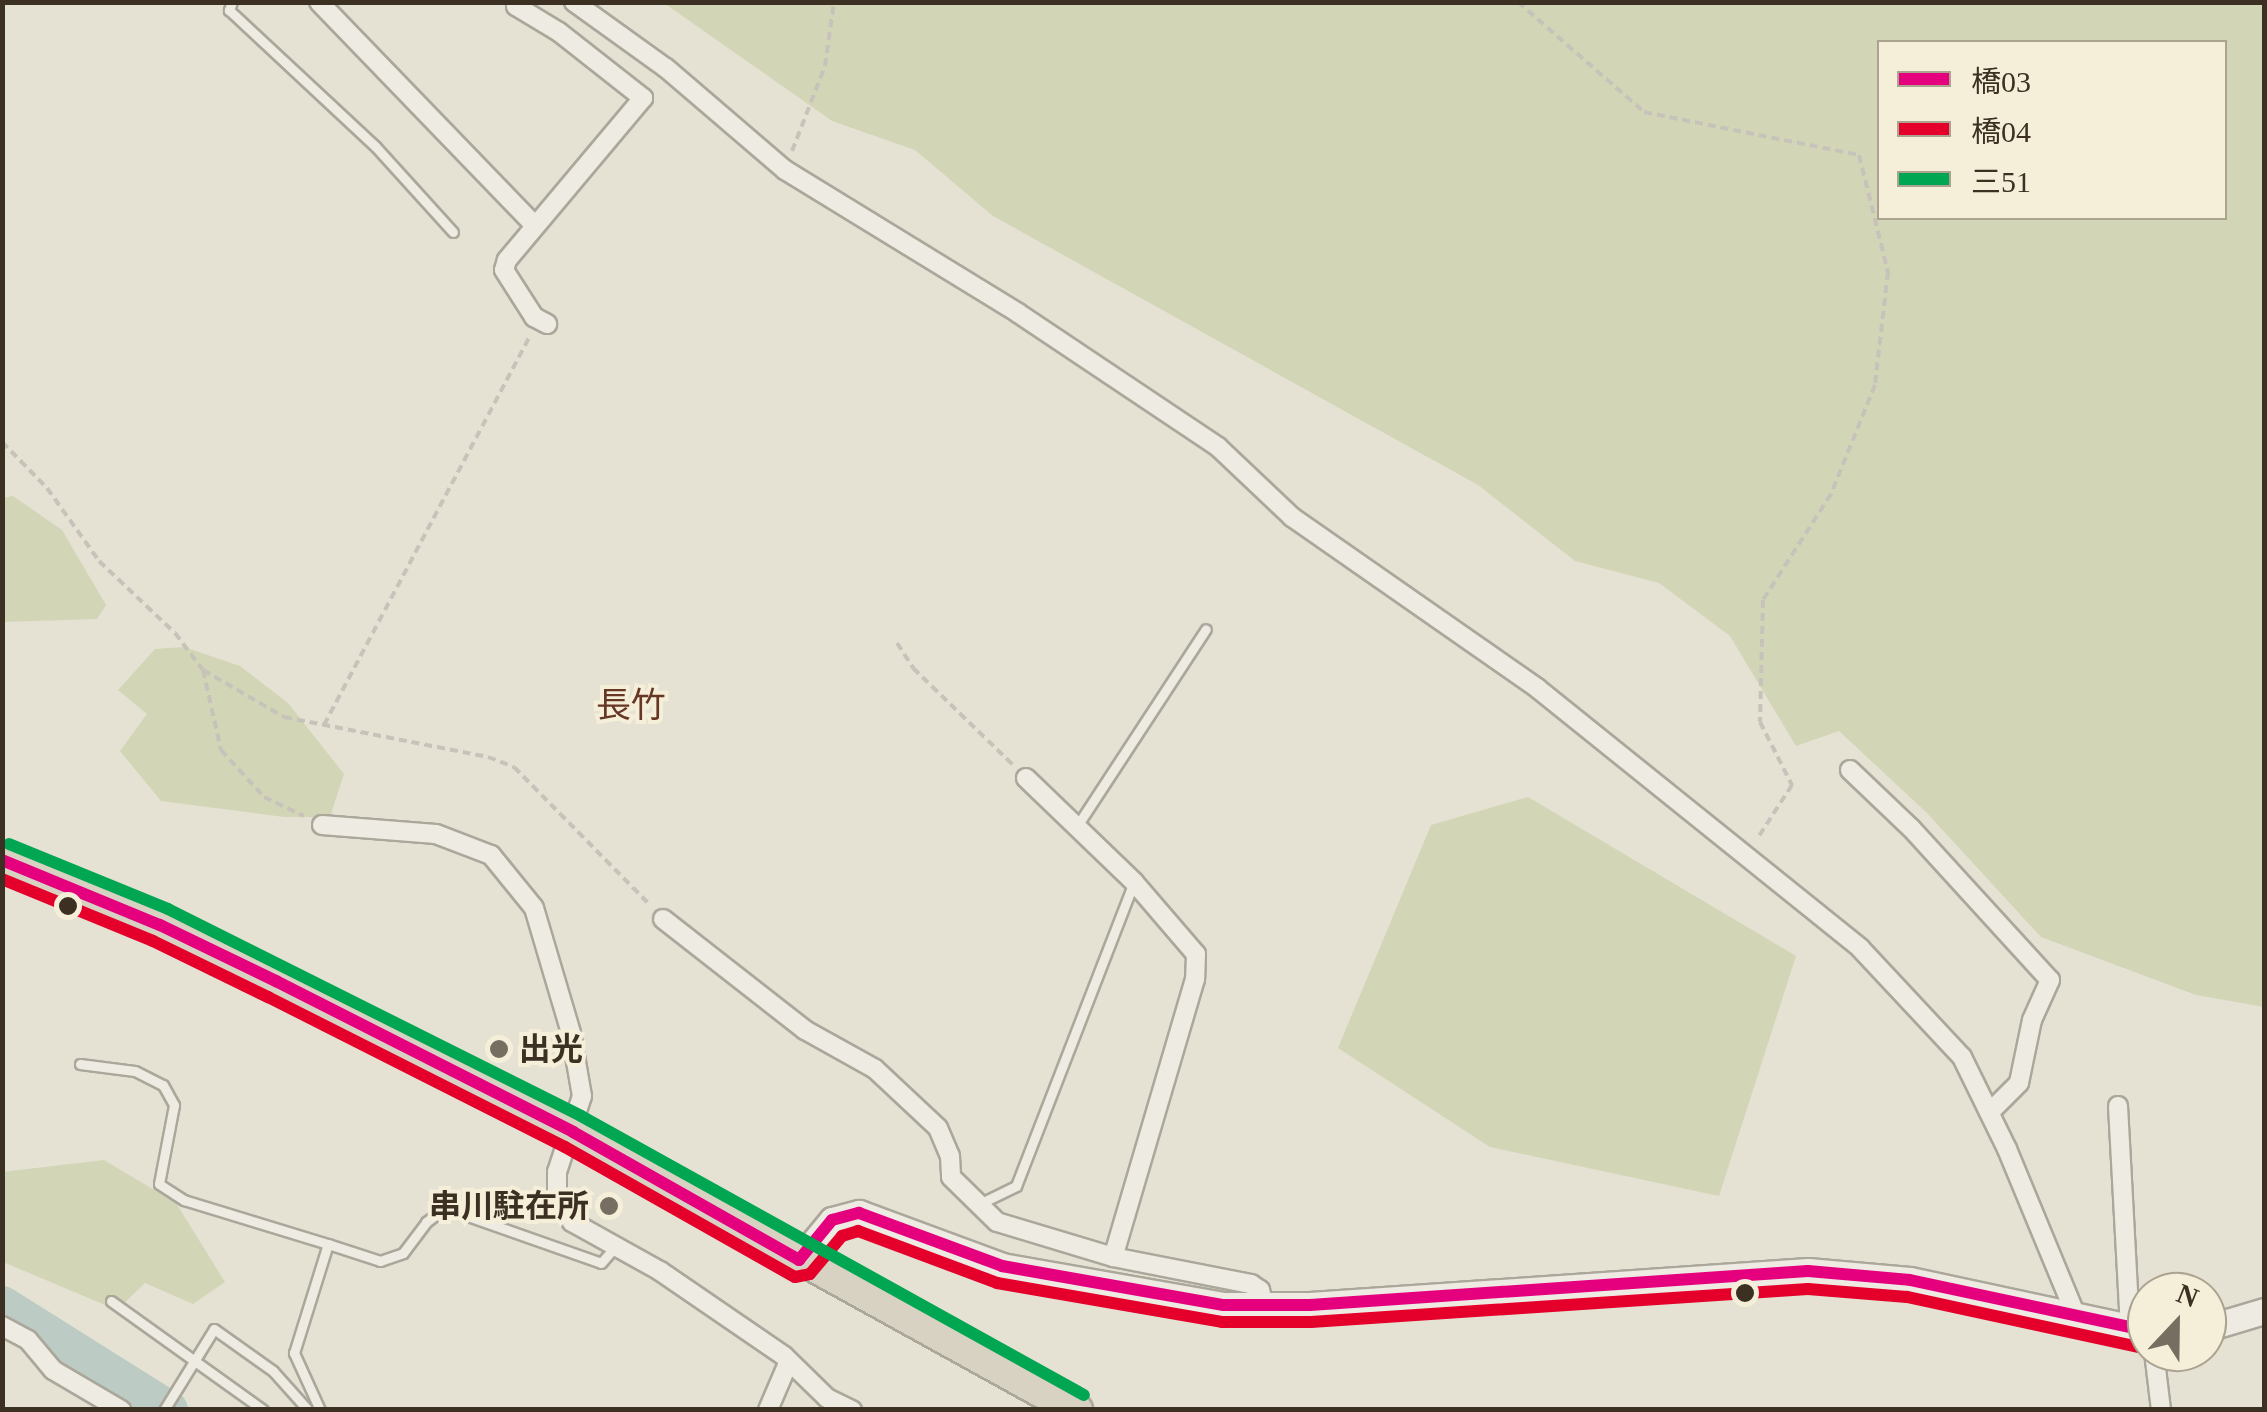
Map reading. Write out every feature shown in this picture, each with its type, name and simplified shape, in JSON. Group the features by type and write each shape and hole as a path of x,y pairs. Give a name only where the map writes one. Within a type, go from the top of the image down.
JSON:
{"highway":[{"path":"2,860 194,941 573,1132 1076,1410"}],"main road":[{"path":"799,1260 832,1220 859,1213 1002,1266 1183,1300 1264,1306 1808,1270 1910,1280 2127,1328"},
{"path":"2227,1322 2264,1311"}],"street":[{"path":"574,2 666,68 785,170 1158,403 1218,447 1292,517 1537,688 1860,948 1962,1056 2077,1318"},
{"path":"318,3 535,226"},
{"path":"515,4 559,32 643,98 507,260 504,270 544,323"},
{"path":"1850,770 1911,828 2050,980 2032,1020 2019,1083 1989,1113"},
{"path":"1026,778 1134,882 1196,954 1195,980 1113,1257"},
{"path":"322,825 436,834 491,855 534,908 571,1033 582,1096 557,1172 558,1195 572,1222 660,1271 789,1361 827,1398 852,1410"},
{"path":"663,919 805,1030 875,1069 938,1128 950,1156 951,1177 996,1222 1113,1257 1251,1284 1260,1290 1264,1306"},
{"path":"2118,1106 2133,1272"},
{"path":"2,1326 28,1340 53,1370 121,1410"},
{"path":"768,1410 789,1361"},
{"path":"2156,1372 2161,1410"}],"lane":[{"path":"232,2 229,10 375,146 454,232"},
{"path":"1077,826 1206,630"},
{"path":"979,1205 1016,1186 1134,882"},
{"path":"80,1064 135,1072 163,1085 174,1106 159,1184 184,1200 380,1262 403,1253 426,1222 445,1208 601,1262 616,1246"},
{"path":"320,1410 294,1353 328,1244"},
{"path":"110,1301 262,1410"},
{"path":"164,1410 214,1329 274,1371 308,1410"}],"path":[{"path":"785,170 826,66 834,2"},
{"path":"1518,2 1644,112 1859,156 1888,272 1875,386 1831,494 1763,600 1760,722 1792,784 1746,856"},
{"path":"324,725 520,351 544,323"},
{"path":"2,442 48,488 99,562 176,633 203,670 284,717 488,757 514,767 663,919"},
{"path":"898,643 913,668 1026,778"},
{"path":"203,670 220,750 264,797 322,825"}],"green space":[{"path":"664,3 2264,3 2264,1007 2196,995 2041,937 1927,813 1839,731 1796,746 1730,636 1659,583 1575,561 1478,485 993,216 915,150 832,121"},
{"path":"13,496 62,530 106,605 97,619 3,622 3,498"},
{"path":"184,647 240,666 288,703 344,774 330,817 284,817 161,801 120,751 147,714 118,690 155,649"},
{"path":"1528,797 1796,956 1719,1196 1490,1147 1338,1048 1431,825"},
{"path":"104,1160 176,1203 225,1282 193,1304 145,1283 117,1310 3,1262 2,1172"}],"waterway":[{"path":"2,1306 168,1410"}],"transit line":[{"name":"三51","path":"9,844 168,909 581,1116 1084,1395"},
{"name":"橋03","path":"2,860 160,925 276,981 573,1132 799,1260 832,1220 859,1213 1002,1266 1224,1305 1310,1305 1808,1271 1910,1280 2127,1327"},
{"name":"橋04","path":"2,879 153,941 268,997 565,1147 795,1277 810,1274 842,1236 858,1231 997,1283 1222,1322 1311,1322 1808,1289 1907,1297 2127,1345"}],"place":[{"name":"出光","path":"499,1049"},
{"name":"串川駐在所","path":"609,1206"}],"district":[{"name":"長竹","path":"631,706"}]}
